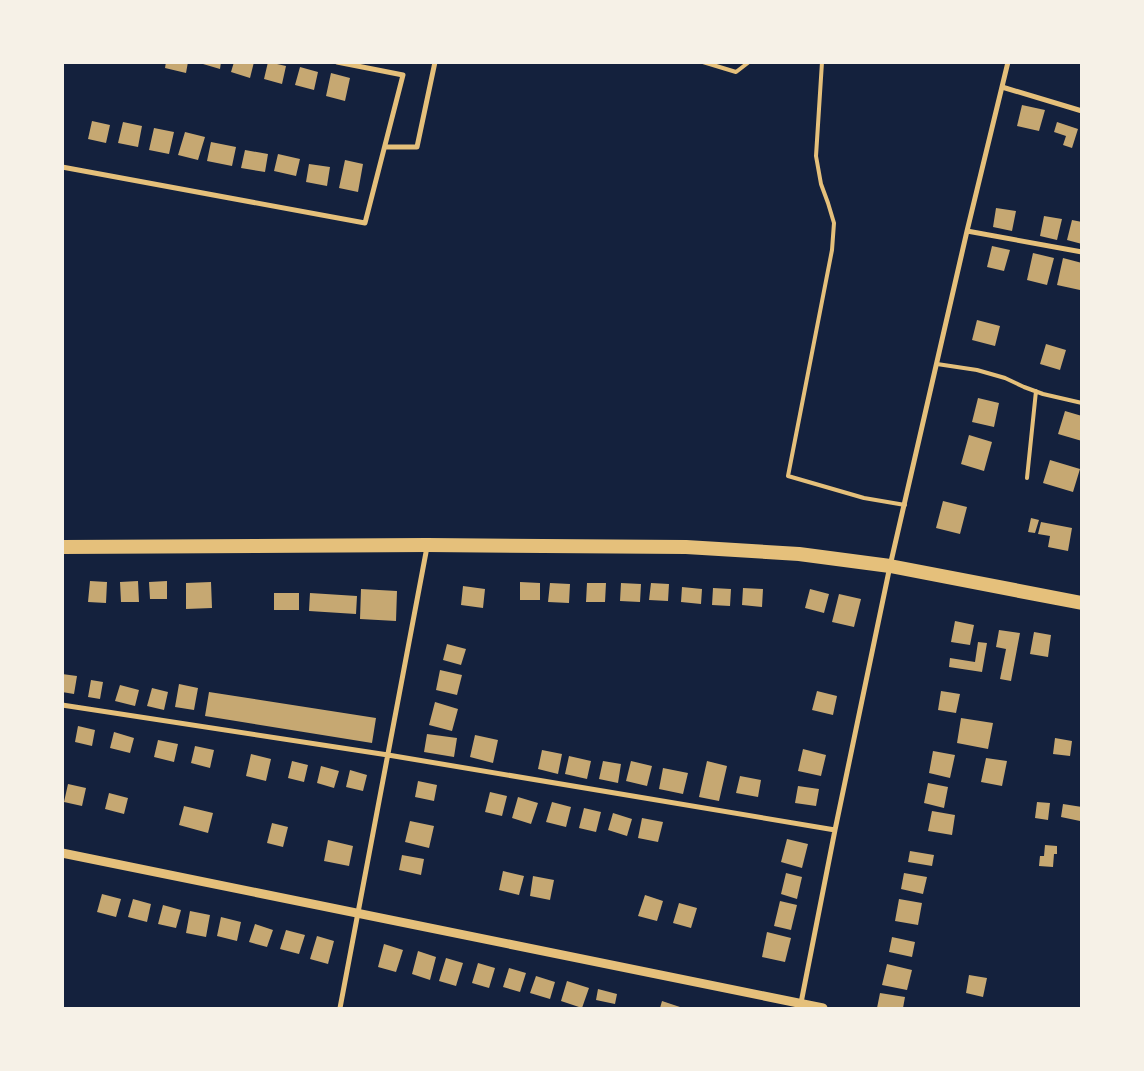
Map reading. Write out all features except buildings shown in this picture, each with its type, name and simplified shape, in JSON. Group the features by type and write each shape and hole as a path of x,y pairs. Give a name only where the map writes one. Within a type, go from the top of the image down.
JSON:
{"highway":[{"path":"62,547 427,545 686,547 799,554 890,566 1082,603"}],"street":[{"path":"62,166 366,223 403,75 337,62"},
{"path":"385,147 417,147 435,62"},
{"path":"800,1006 890,566 1008,62"},
{"path":"1002,87 1082,111"},
{"path":"967,231 1082,252"},
{"path":"340,1008 427,545"},
{"path":"62,705 388,755 835,830"},
{"path":"62,853 800,1006 823,1008"}],"lane":[{"path":"703,62 736,72 749,62"},
{"path":"822,62 816,156 821,184 834,223 832,250 788,476 864,498 905,505"},
{"path":"937,364 977,370 1004,378 1036,391 1082,403"},
{"path":"1027,478 1036,391"}]}
